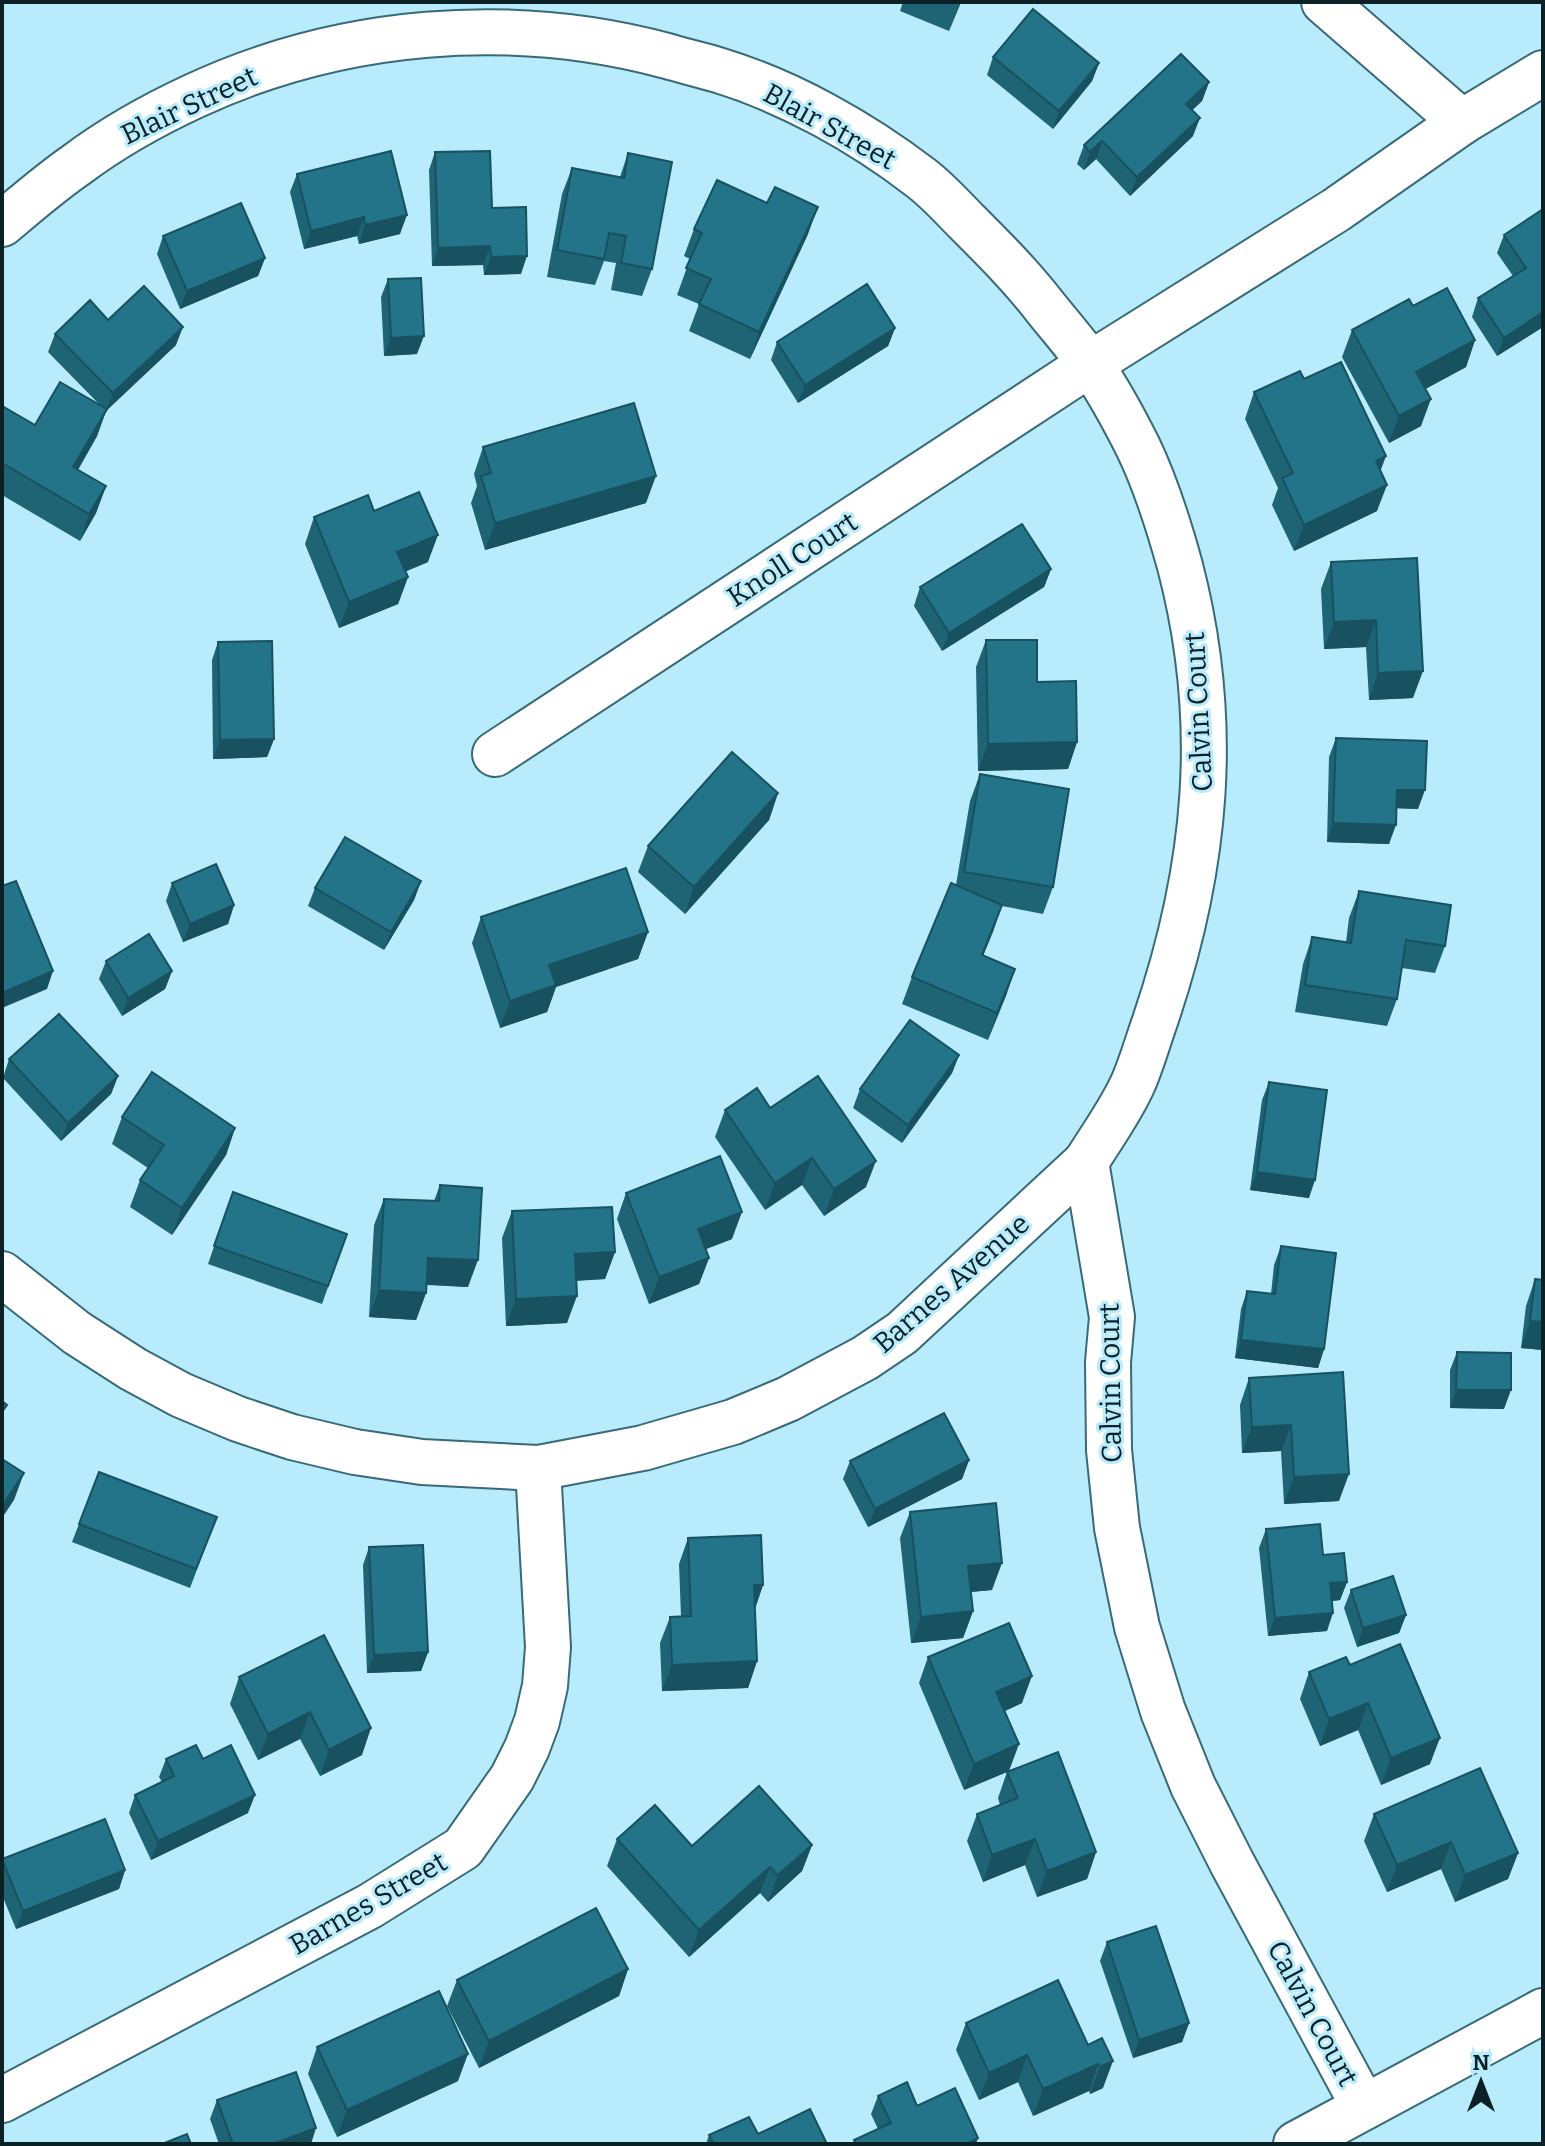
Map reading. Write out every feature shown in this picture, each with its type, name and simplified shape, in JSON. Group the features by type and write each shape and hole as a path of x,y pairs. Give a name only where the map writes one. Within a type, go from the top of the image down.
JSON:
{"street":[{"path":"1324,2 1462,122"},
{"name":"Blair Street","path":"2,224 73,166 124,133 193,96 258,70 331,49 415,35 490,31 564,35 623,44 721,71 776,92 868,142 926,182 1018,273 1090,364"},
{"path":"1090,364 1336,210 1462,122 1543,73"},
{"name":"Knoll Court","path":"495,754 1090,364"},
{"name":"Calvin Court","path":"1090,364 1139,448 1170,527 1198,649 1205,753 1202,812 1188,902 1169,981 1133,1084 1086,1162 1112,1317 1108,1362 1109,1450 1117,1528 1137,1627 1163,1711 1193,1786 1364,2107"},
{"name":"Barnes Avenue","path":"2,1274 77,1333 133,1369 181,1395 238,1419 292,1437 355,1452 422,1462 538,1468 643,1448 733,1422 788,1399 865,1358 902,1333 1086,1162"},
{"name":"Barnes Street","path":"2,2100 370,1906 463,1848 517,1768 537,1721 545,1686 548,1647 538,1468"},
{"path":"1296,2144 1543,2011"}],"building":[{"path":"1033,9 1099,63 1059,111 993,57"},
{"path":"1181,54 1209,82 1186,104 1200,118 1137,177 1102,141 1090,152 1084,145"},
{"path":"391,151 407,215 365,225 364,217 311,231 297,174"},
{"path":"490,151 492,208 526,207 527,256 491,257 490,246 438,248 435,152"},
{"path":"628,153 672,162 652,269 621,263 626,236 609,233 604,259 557,250 572,168 624,178"},
{"path":"717,180 767,203 775,187 818,207 759,332 699,304 711,279 686,268 702,233 694,229"},
{"path":"241,203 265,258 187,291 163,236"},
{"path":"1543,209 1543,312 1504,338 1478,298 1526,268 1504,235"},
{"path":"421,278 424,336 391,338 388,279"},
{"path":"867,284 895,328 805,385 777,342"},
{"path":"144,286 183,327 113,393 55,334 90,300 108,320"},
{"path":"1447,288 1475,340 1416,372 1431,399 1399,416 1352,330 1409,299 1413,306"},
{"path":"1341,362 1386,456 1376,461 1387,485 1304,525 1282,478 1293,473 1254,392 1300,371 1304,379"},
{"path":"60,382 107,409 73,467 106,486 89,514 2,463 2,406 35,425"},
{"path":"634,403 656,476 495,523 481,476 491,473 483,447"},
{"path":"419,492 438,535 397,552 408,577 349,602 314,517 368,495 374,511"},
{"path":"1022,524 1051,569 949,633 920,587"},
{"path":"1417,558 1423,671 1378,673 1376,620 1334,622 1331,562"},
{"path":"986,640 1037,640 1037,682 1076,681 1077,742 988,744"},
{"path":"272,641 274,739 220,740 218,642"},
{"path":"1336,738 1427,741 1425,790 1397,790 1396,825 1333,823"},
{"path":"732,752 778,793 694,887 648,846"},
{"path":"980,774 1069,789 1053,887 964,872"},
{"path":"345,837 421,881 391,932 315,888"},
{"path":"216,864 234,905 190,924 172,883"},
{"path":"626,868 648,932 549,965 556,985 510,1001 481,917"},
{"path":"16,881 53,971 2,993 2,886"},
{"path":"951,883 1002,905 982,955 1015,969 997,1013 912,977"},
{"path":"1359,891 1451,905 1445,946 1406,940 1397,999 1305,985 1312,937 1351,943"},
{"path":"149,934 172,971 128,998 106,961"},
{"path":"59,1014 118,1076 68,1123 9,1059"},
{"path":"910,1020 959,1055 908,1125 860,1089"},
{"path":"152,1072 235,1128 182,1208 140,1180 164,1145 122,1117"},
{"path":"818,1076 876,1161 834,1189 812,1158 775,1183 725,1110 757,1088 770,1108"},
{"path":"1269,1082 1327,1090 1315,1180 1257,1172"},
{"path":"720,1156 742,1212 698,1229 709,1258 659,1277 626,1193"},
{"path":"440,1185 482,1188 478,1260 428,1258 426,1293 379,1290 384,1199 439,1201"},
{"path":"233,1192 347,1234 328,1286 214,1246"},
{"path":"612,1207 615,1252 575,1254 577,1296 516,1299 512,1211"},
{"path":"1281,1246 1336,1253 1324,1349 1241,1340 1247,1291 1275,1294"},
{"path":"1535,1279 1543,1280 1543,1322 1530,1321"},
{"path":"1457,1352 1511,1353 1511,1390 1456,1390"},
{"path":"1343,1372 1349,1474 1294,1477 1291,1425 1252,1427 1249,1378"},
{"path":"944,1413 969,1460 875,1509 850,1461"},
{"path":"2,1459 24,1473 2,1506"},
{"path":"99,1472 217,1517 196,1569 79,1524"},
{"path":"996,1503 1002,1563 968,1566 973,1611 921,1617 910,1512"},
{"path":"1320,1524 1323,1555 1344,1553 1347,1582 1330,1583 1333,1613 1275,1618 1266,1529"},
{"path":"761,1535 763,1585 754,1585 757,1661 672,1665 670,1617 691,1616 688,1538"},
{"path":"423,1545 428,1652 374,1655 369,1547"},
{"path":"1393,1576 1406,1615 1363,1628 1351,1590"},
{"path":"1009,1623 1032,1676 996,1692 1019,1744 974,1764 928,1657"},
{"path":"324,1635 371,1728 329,1750 310,1712 268,1734 239,1677"},
{"path":"1400,1644 1440,1738 1391,1758 1368,1703 1329,1719 1309,1672 1346,1657 1350,1665"},
{"path":"196,1745 203,1759 231,1745 255,1795 158,1841 135,1795 174,1776 166,1759"},
{"path":"1058,1752 1096,1852 1047,1871 1035,1839 992,1855 977,1814 1018,1798 1007,1772"},
{"path":"1480,1768 1518,1853 1465,1875 1451,1842 1397,1865 1374,1814"},
{"path":"759,1786 812,1845 778,1875 770,1867 699,1930 617,1839 655,1805 692,1846"},
{"path":"105,1819 125,1870 23,1911 2,1859"},
{"path":"596,1908 628,1969 489,2041 457,1980"},
{"path":"1156,1926 1189,2023 1139,2040 1107,1942"},
{"path":"1058,1980 1088,2045 1102,2038 1113,2061 1100,2067 1098,2064 1043,2089 1027,2055 989,2073 966,2023"},
{"path":"439,1991 468,2054 347,2110 317,2047"},
{"path":"296,2072 316,2128 273,2144 233,2144 217,2100"},
{"path":"907,2082 917,2106 955,2088 978,2138 966,2144 856,2144 854,2140 891,2123 878,2096"},
{"path":"810,2109 827,2144 714,2144 709,2135 749,2117 758,2134"},
{"path":"187,2134 191,2144 162,2144"}]}
